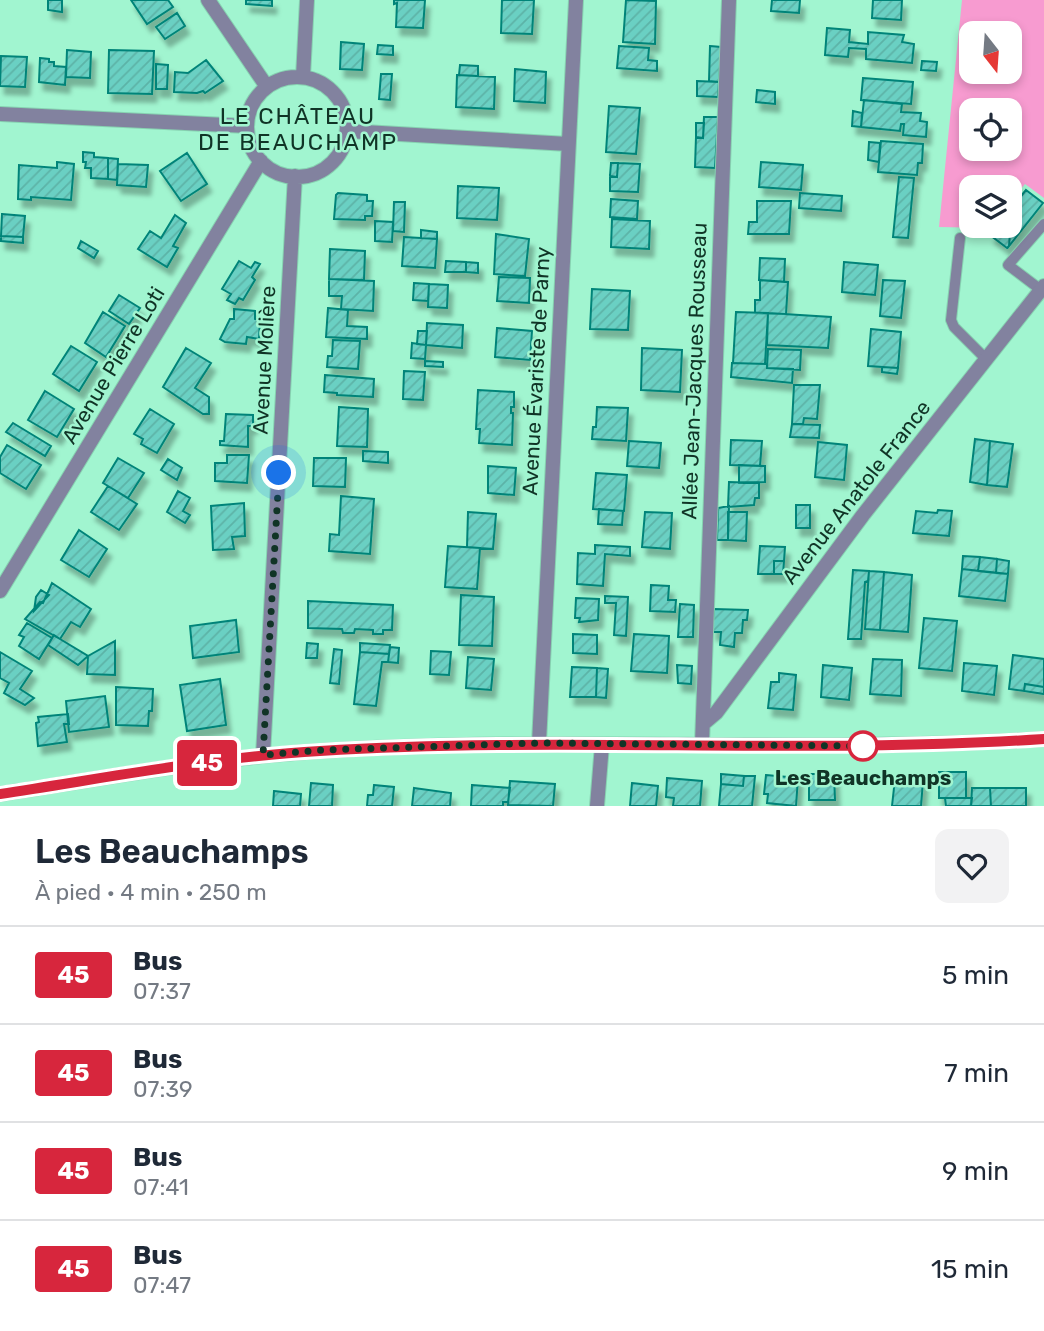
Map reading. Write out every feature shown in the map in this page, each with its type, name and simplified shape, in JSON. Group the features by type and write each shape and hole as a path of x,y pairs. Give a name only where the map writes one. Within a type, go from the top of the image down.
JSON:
{"street":[{"path":"208,0 267,87"},
{"path":"303,77 307,0"},
{"name":"Avenue Évariste de Parny","path":"539,743 576,0"},
{"name":"Allée Jean-Jacques Rousseau","path":"702,744 729,0"},
{"path":"290,77 303,77 318,81 331,89 341,101 347,131 344,146 324,169 310,175 295,176 282,174 261,161 254,151 247,126 256,98 267,87 290,77"},
{"path":"0,114 247,126"},
{"path":"347,131 568,144"},
{"name":"Avenue Pierre Loti","path":"0,591 261,161"},
{"name":"Avenue Molière","path":"263,755 295,176"},
{"name":"Avenue Anatole France","path":"703,724 716,713 841,543 1042,288"},
{"path":"0,794 263,755 335,750 539,743 880,746 1044,739"},
{"path":"597,806 602,745"}],"lane":[{"path":"1042,288 1008,265 1044,224"},
{"path":"960,238 951,320 954,327 986,359"}],"shaded area":[{"path":"962,0 1044,0 1044,198 1025,184 1022,188 1022,175 959,175 959,227 939,227 959,30 959,84 1022,84 1022,21 960,21"}],"building":[{"path":"48,0 62,0 62,12 48,10"},
{"path":"131,0 168,0 173,7 147,24"},
{"path":"246,0 272,0 272,6 246,4"},
{"path":"394,0 425,0 423,28 396,27 397,3 394,4"},
{"path":"502,0 534,0 532,34 501,33"},
{"path":"626,0 656,1 655,44 623,42"},
{"path":"772,0 800,0 799,13 771,11"},
{"path":"873,0 902,0 901,20 872,18"},
{"path":"177,13 185,26 165,39 156,27"},
{"path":"827,28 850,30 849,42 868,44 868,32 904,35 902,42 914,44 912,63 866,59 866,49 849,48 848,57 825,55"},
{"path":"341,42 364,44 362,70 340,69"},
{"path":"378,45 393,46 393,55 377,54"},
{"path":"619,46 649,48 648,60 657,61 657,71 617,68"},
{"path":"710,46 721,47 719,82 709,81"},
{"path":"67,50 91,52 90,78 66,77"},
{"path":"109,50 154,51 152,94 108,93"},
{"path":"1,56 27,57 25,87 0,86"},
{"path":"40,58 49,59 49,62 54,62 54,66 66,67 65,85 39,82"},
{"path":"206,60 223,81 205,93 174,92 175,72 188,73"},
{"path":"922,61 937,62 936,71 921,70"},
{"path":"156,64 168,65 167,89 156,89"},
{"path":"460,65 478,66 478,76 459,75"},
{"path":"515,69 546,72 545,103 514,101"},
{"path":"381,74 392,74 390,100 379,99"},
{"path":"457,75 495,77 494,109 456,107"},
{"path":"863,78 913,82 911,104 861,100"},
{"path":"697,81 719,82 718,97 697,96"},
{"path":"757,90 775,92 775,104 756,102"},
{"path":"864,100 902,104 901,112 921,113 920,121 927,122 926,137 903,135 904,124 901,124 900,131 861,127"},
{"path":"609,106 640,108 636,154 606,152"},
{"path":"853,111 862,113 861,127 852,126"},
{"path":"704,117 718,117 715,168 695,167 696,137 703,138"},
{"path":"696,123 704,123 703,138 696,137"},
{"path":"881,141 923,144 922,163 918,163 917,175 878,172"},
{"path":"869,142 880,143 879,162 868,160"},
{"path":"83,152 94,153 94,157 108,158 108,179 91,178 91,168 85,168 86,162 83,162"},
{"path":"187,153 207,184 181,201 160,171"},
{"path":"108,158 118,159 117,180 108,179"},
{"path":"57,162 74,164 71,200 31,197 31,200 18,199 19,165 57,168"},
{"path":"761,162 803,165 801,190 759,187"},
{"path":"611,163 618,163 617,177 610,176"},
{"path":"618,163 640,164 638,192 610,191 610,176 617,177"},
{"path":"118,164 148,165 146,187 117,185"},
{"path":"899,177 914,178 908,238 893,237"},
{"path":"458,186 499,188 497,220 457,218"},
{"path":"1026,190 1043,203 1022,230 1022,195"},
{"path":"338,193 367,195 367,201 373,201 372,216 365,216 365,220 334,219"},
{"path":"800,193 842,196 841,211 799,208"},
{"path":"611,199 638,201 637,219 610,217"},
{"path":"757,201 791,201 789,234 748,234 749,222 757,222"},
{"path":"394,202 405,202 404,232 393,231"},
{"path":"2,214 25,216 23,237 1,236"},
{"path":"175,215 186,223 173,246 178,248 167,267 138,249 150,231 161,238"},
{"path":"612,219 650,221 649,249 611,247"},
{"path":"375,221 393,222 392,242 375,241"},
{"path":"421,230 437,232 437,239 421,238"},
{"path":"496,234 529,239 525,276 494,274"},
{"path":"1,236 23,237 23,243 1,241"},
{"path":"404,237 437,239 435,268 402,266"},
{"path":"994,238 1010,238 1007,248"},
{"path":"81,241 98,251 94,258 78,248"},
{"path":"330,249 365,251 364,280 329,279"},
{"path":"760,258 785,259 784,282 759,280"},
{"path":"239,261 251,268 255,262 260,264 252,277 255,280 243,300 239,298 235,304 227,300 231,294 222,289"},
{"path":"446,261 466,262 466,272 445,272"},
{"path":"466,262 478,263 478,273 466,272"},
{"path":"844,262 878,265 875,295 842,292"},
{"path":"499,277 530,278 529,303 497,301"},
{"path":"329,279 374,281 373,311 341,309 342,296 329,296"},
{"path":"760,280 788,282 786,314 755,313 755,300 760,300"},
{"path":"883,280 905,281 901,318 880,316"},
{"path":"414,283 429,284 428,301 413,300"},
{"path":"429,284 448,285 447,308 428,307"},
{"path":"592,289 630,291 628,330 590,329"},
{"path":"119,295 140,308 129,324 109,311"},
{"path":"328,308 348,310 347,326 367,327 367,339 326,337"},
{"path":"234,309 255,311 255,319 260,320 259,339 247,337 246,344 220,339 230,319 234,319"},
{"path":"103,312 125,326 106,357 85,343"},
{"path":"736,312 768,313 765,364 733,363"},
{"path":"768,313 831,317 828,348 767,345"},
{"path":"427,323 463,325 462,348 426,345"},
{"path":"497,328 532,331 530,360 495,357"},
{"path":"871,329 901,332 898,368 868,366"},
{"path":"418,331 427,331 426,345 417,344"},
{"path":"333,340 360,341 358,369 327,367 328,356 332,356"},
{"path":"412,343 426,345 425,359 411,358"},
{"path":"71,346 97,362 79,391 53,374"},
{"path":"186,348 211,363 195,388 209,397 209,414 203,414 163,387"},
{"path":"642,348 682,350 680,392 641,390"},
{"path":"768,349 801,350 800,370 767,368"},
{"path":"425,361 443,362 443,367 425,366"},
{"path":"732,363 767,364 767,368 793,369 792,383 731,377"},
{"path":"882,367 898,368 897,374 882,372"},
{"path":"404,371 425,372 423,400 403,399"},
{"path":"325,375 374,379 373,397 324,392"},
{"path":"794,385 820,385 817,419 804,418 803,424 792,424"},
{"path":"478,390 514,392 514,407 511,407 512,445 479,443 480,429 476,429"},
{"path":"45,391 74,409 57,437 28,420"},
{"path":"339,407 368,409 367,447 337,446"},
{"path":"597,407 628,408 626,441 592,439"},
{"path":"150,409 174,424 157,453 141,444 143,439 134,434"},
{"path":"226,414 253,415 253,426 248,426 248,447 220,445 220,441 224,441"},
{"path":"13,423 51,446 45,456 6,432"},
{"path":"792,424 820,425 819,438 790,437"},
{"path":"975,439 990,441 987,485 970,482"},
{"path":"731,440 762,441 760,466 730,465"},
{"path":"629,441 661,443 659,468 627,466"},
{"path":"990,441 1013,444 1007,487 987,485"},
{"path":"818,442 847,445 844,480 815,477"},
{"path":"7,445 41,465 26,489 0,473 0,457"},
{"path":"363,451 388,452 388,463 363,461"},
{"path":"227,455 249,455 247,483 215,481 215,463 227,463"},
{"path":"118,458 144,473 128,498 103,483"},
{"path":"314,458 346,458 345,487 313,486"},
{"path":"168,459 182,468 177,480 161,470"},
{"path":"739,465 765,466 765,482 739,483"},
{"path":"488,466 516,468 514,495 488,493"},
{"path":"596,473 627,475 624,511 593,509"},
{"path":"729,482 759,483 759,498 755,498 754,505 728,507"},
{"path":"108,486 137,504 119,530 91,512"},
{"path":"178,491 190,498 183,511 190,515 185,523 167,512"},
{"path":"341,496 374,499 370,554 329,551 330,534 339,535"},
{"path":"244,503 245,536 232,537 234,549 213,550 211,506"},
{"path":"796,505 810,505 810,528 796,528"},
{"path":"729,506 728,540 717,540 718,508"},
{"path":"599,509 623,511 622,525 598,524"},
{"path":"938,510 952,511 949,536 913,533 916,511 937,513"},
{"path":"468,512 496,514 493,549 467,547"},
{"path":"645,512 672,513 670,549 642,547"},
{"path":"728,512 747,512 746,541 728,540"},
{"path":"79,530 107,549 89,577 61,560"},
{"path":"595,545 630,547 630,556 605,554 603,586 577,584 578,553 595,554"},
{"path":"448,546 480,548 477,589 445,587"},
{"path":"760,546 785,547 784,561 774,561 774,574 758,574"},
{"path":"963,556 980,557 978,571 962,569"},
{"path":"980,557 997,559 996,573 978,571"},
{"path":"997,559 1009,561 1008,574 996,573"},
{"path":"774,561 784,561 783,574 774,574"},
{"path":"962,569 1008,574 1005,601 959,596"},
{"path":"853,570 869,571 868,581 865,582 861,639 848,639"},
{"path":"869,571 884,572 880,630 865,629"},
{"path":"884,572 912,575 908,632 880,630"},
{"path":"52,583 91,609 80,627 71,622 60,639 25,619 40,602 43,603"},
{"path":"651,585 669,586 668,600 676,600 675,612 650,611"},
{"path":"41,590 49,595 34,611 36,597"},
{"path":"461,595 494,597 492,646 459,645"},
{"path":"605,596 628,597 626,636 614,635 616,603 605,603"},
{"path":"576,598 599,599 598,620 579,622 580,618 575,618"},
{"path":"308,601 393,605 392,630 373,634 373,630 355,629 354,633 343,633 342,629 308,628"},
{"path":"680,604 694,605 693,637 678,637"},
{"path":"714,609 748,610 747,620 743,620 742,633 735,633 734,647 720,645 721,632 712,632"},
{"path":"924,618 957,621 952,671 919,668"},
{"path":"236,620 239,652 193,658 190,626"},
{"path":"27,623 52,638 39,659 19,646 24,637 19,635"},
{"path":"573,634 597,635 597,654 573,653"},
{"path":"634,634 669,636 667,673 631,671"},
{"path":"54,635 88,656 78,665 48,645"},
{"path":"115,641 115,675 87,674 88,656"},
{"path":"307,643 318,644 317,658 306,658"},
{"path":"360,643 390,645 389,654 360,652"},
{"path":"390,647 399,648 398,663 388,662"},
{"path":"334,649 342,650 339,684 330,683"},
{"path":"431,651 451,652 449,675 430,674"},
{"path":"0,652 32,671 20,689 34,698 25,705 4,693 9,683 0,678"},
{"path":"360,652 389,654 388,662 382,662 376,706 354,704"},
{"path":"1013,655 1044,659 1044,687 1025,684 1024,691 1009,689"},
{"path":"468,657 494,659 491,690 466,688"},
{"path":"873,659 902,660 901,696 870,694"},
{"path":"964,663 997,666 994,695 962,691"},
{"path":"677,665 692,666 691,684 678,683"},
{"path":"823,665 852,668 849,700 821,697"},
{"path":"572,667 597,668 596,697 570,697"},
{"path":"597,668 608,669 606,698 596,697"},
{"path":"779,673 796,675 793,710 768,708 771,682 779,682"},
{"path":"220,679 226,725 187,731 180,685"},
{"path":"1025,684 1044,687 1044,694 1024,691"},
{"path":"116,687 153,689 148,726 116,725"},
{"path":"105,696 109,727 69,732 66,701"},
{"path":"68,714 69,724 64,724 67,742 38,746 38,717"},
{"path":"939,772 966,772 966,798 939,798"},
{"path":"721,774 744,776 743,786 721,784"},
{"path":"809,774 834,774 835,800 809,800"},
{"path":"766,775 798,778 796,806 767,803 768,794 764,794"},
{"path":"744,776 755,776 752,806 719,806 721,784 743,786"},
{"path":"667,778 702,781 700,806 673,806 674,798 666,797"},
{"path":"895,779 923,781 921,806 892,806"},
{"path":"510,781 555,784 553,806 508,805"},
{"path":"311,783 333,785 332,806 309,806"},
{"path":"632,783 658,786 656,806 630,806"},
{"path":"374,785 394,787 392,806 367,806 368,795 373,795"},
{"path":"472,785 510,788 508,802 503,802 503,806 471,806"},
{"path":"414,788 451,793 450,806 412,806"},
{"path":"972,788 990,788 991,806 971,806"},
{"path":"990,788 1026,788 1026,806 991,806"},
{"path":"274,791 301,794 300,806 273,806"},
{"path":"945,798 972,798 971,806 946,806"}],"bus line":[{"name":"45","path":"0,794 263,755 323,750 539,743 880,746 1044,739"}],"place":[{"name":"Les Beauchamps","path":"863,746"}],"district":[{"name":"LE CHÂTEAU DE BEAUCHAMP","path":"298,129"}],"route":[{"path":"279,473 263,755 323,750 539,743 863,746"}]}
